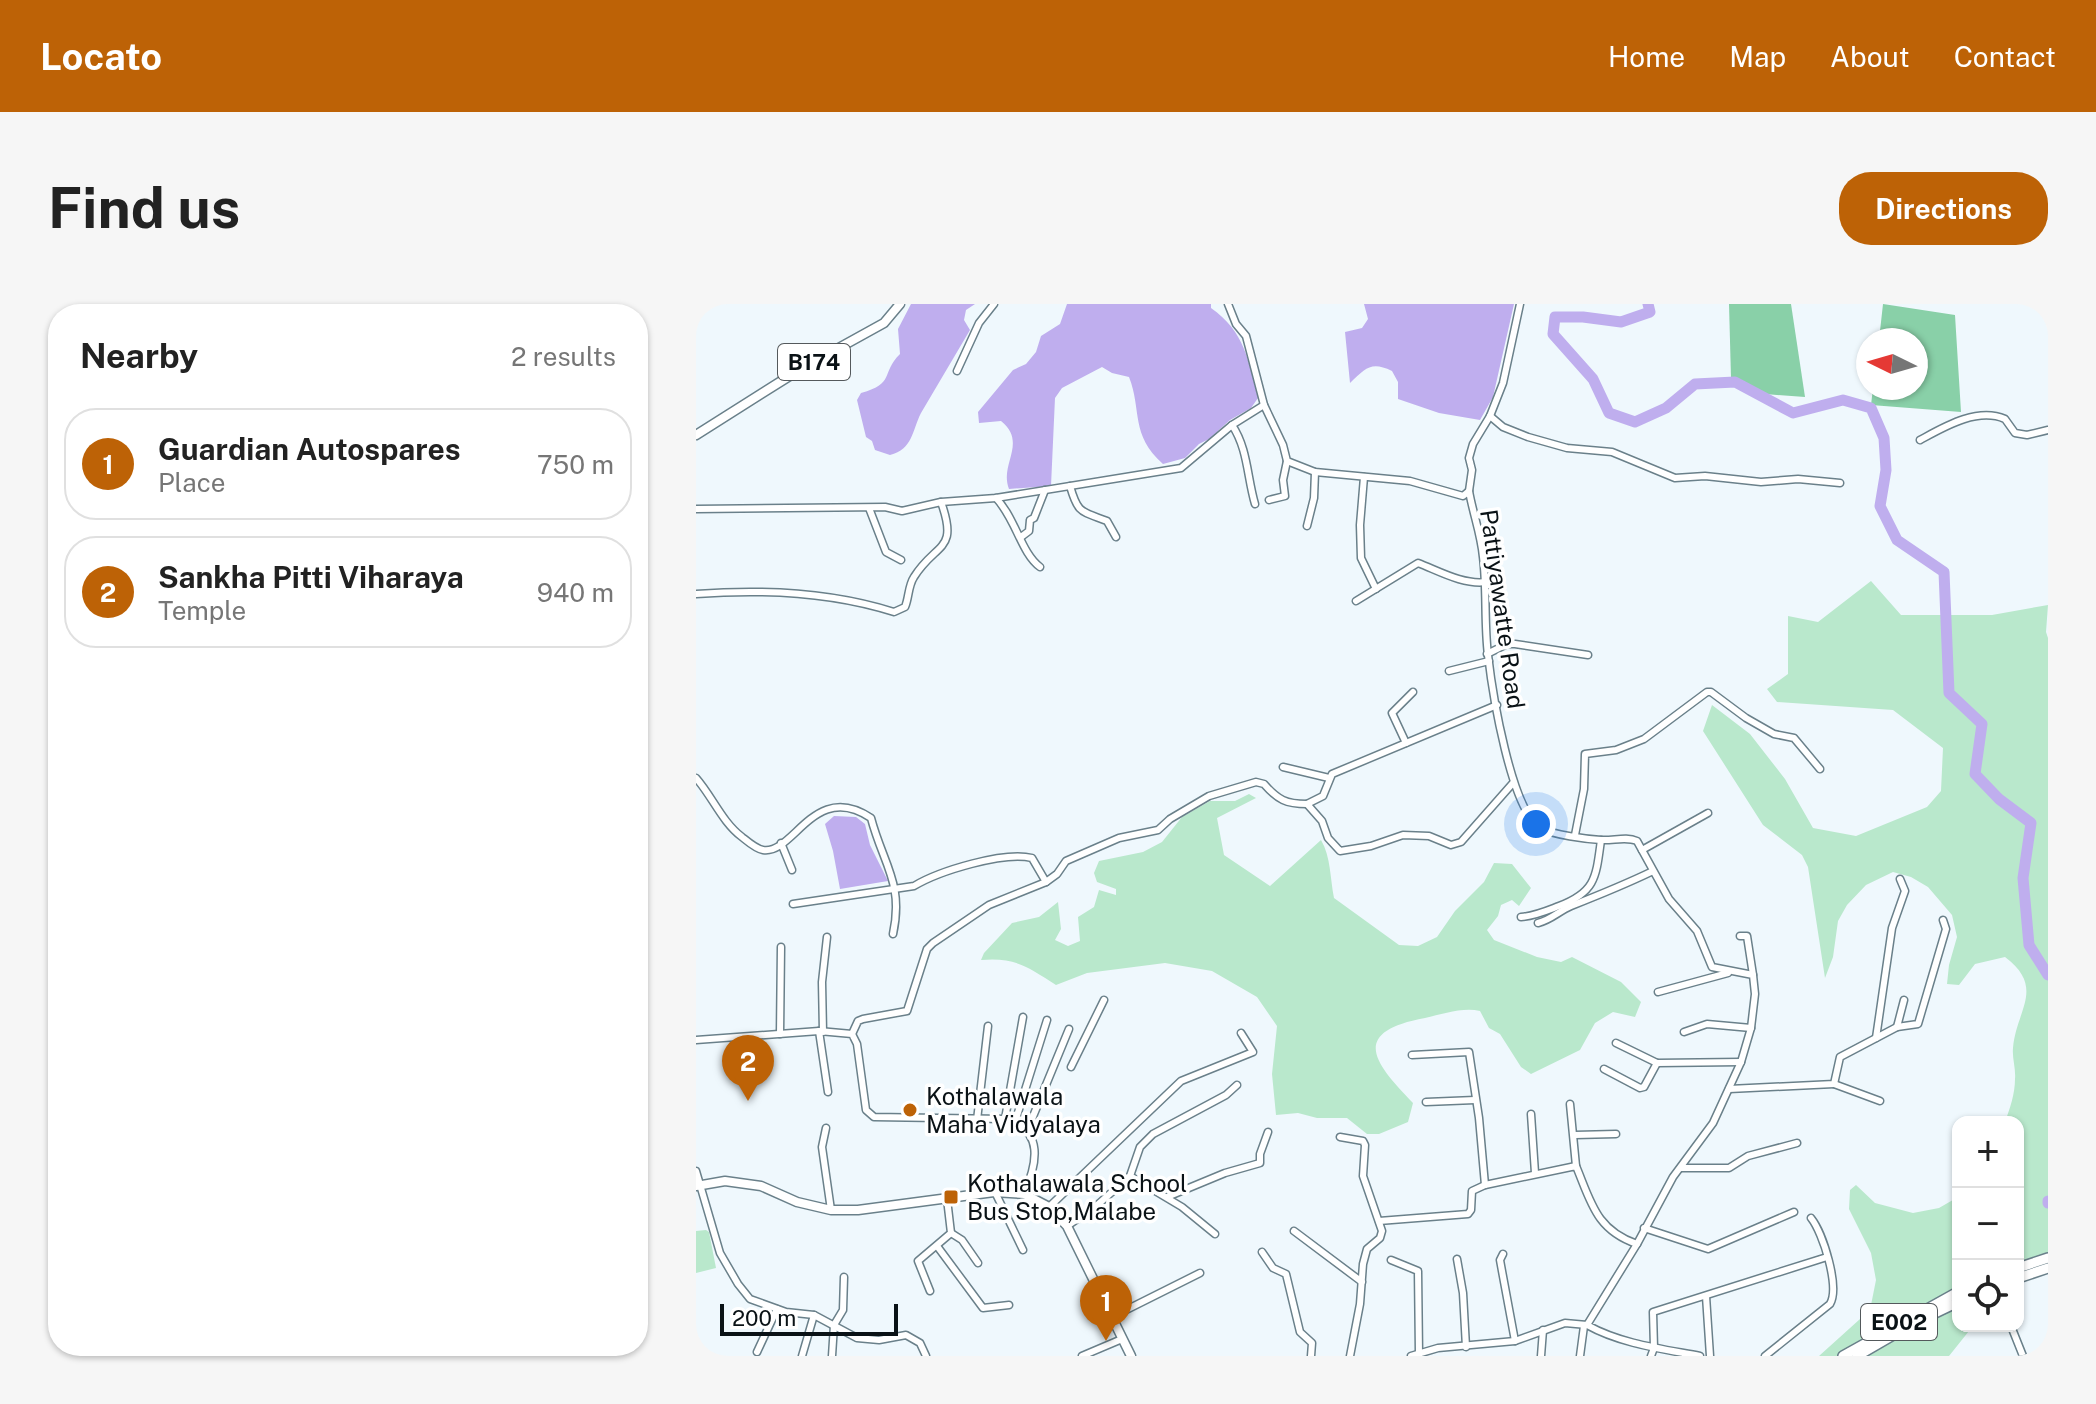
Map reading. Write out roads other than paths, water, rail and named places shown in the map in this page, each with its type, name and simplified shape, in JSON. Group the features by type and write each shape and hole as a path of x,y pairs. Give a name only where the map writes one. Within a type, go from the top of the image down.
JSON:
{"highway":[{"path":"2024,1266 2048,1258"},
{"path":"2024,1276 2048,1268"},
{"name":"E002","path":"1843,1356 1952,1295"},
{"name":"E002","path":"1857,1356 1952,1305"}],"main road":[{"name":"B174","path":"696,435 799,370 884,323 900,304"},
{"path":"698,1186 725,1181 761,1186 797,1202 831,1210 858,1210 994,1192 1024,1194 1049,1207 1067,1226 1131,1356"}],"street":[{"path":"957,371 979,323 994,304"},
{"path":"1228,304 1236,324 1246,336 1264,405 1287,461 1283,480 1285,496 1269,500"},
{"path":"1469,491 1472,470 1469,458 1503,383 1520,304"},
{"path":"696,509 885,507 902,511 941,502 996,498 1181,468 1232,425 1264,405"},
{"path":"1490,416 1503,427 1528,437 1567,448 1612,452 1675,478 1705,476 1761,482 1798,479 1840,483"},
{"path":"1920,440 1953,422 1985,416 2005,419 2015,433 2027,435 2048,430"},
{"path":"1232,425 1245,449 1249,485 1255,504"},
{"name":"Pattiyawatte Road","path":"1287,461 1315,472 1410,481 1463,496 1469,491 1480,531 1486,582 1488,658 1513,783 1522,808 1540,828 1554,833 1601,840 1631,839 1637,841 1642,850"},
{"path":"1307,526 1314,498 1315,472"},
{"path":"1364,477 1361,558 1376,589"},
{"path":"1070,486 1075,506 1082,512 1107,521 1116,537"},
{"path":"1021,537 1029,531 1030,520 1045,490"},
{"path":"1031,492 1036,512"},
{"path":"996,498 1015,523 1027,553 1040,567"},
{"path":"696,594 809,594 868,604 894,612 905,607 912,579 949,535 941,502"},
{"path":"869,508 886,552 901,560"},
{"path":"1356,601 1418,563 1458,578 1486,582"},
{"path":"1449,671 1488,658 1507,644 1588,655"},
{"path":"1406,743 1392,713 1413,692"},
{"path":"1575,835 1584,789 1585,754 1616,750 1644,739 1707,692 1774,734 1794,738 1820,769"},
{"path":"852,1034 858,1021 907,1011 924,958 933,943 989,905 1046,882 1057,874 1066,861 1119,838 1152,833 1209,796 1256,782 1264,784 1276,798 1288,804 1307,804 1323,796 1332,774 1497,705"},
{"path":"1283,767 1329,778"},
{"path":"696,778 739,835 763,850 775,848 820,811 839,808 859,810 871,818 878,847 896,888 893,934"},
{"path":"1307,804 1322,821 1328,838 1340,851 1371,846 1403,835 1429,836 1451,845 1461,842 1513,783"},
{"path":"1708,813 1642,850 1669,899 1697,931 1712,967 1753,975"},
{"path":"1521,917 1532,916 1580,898 1597,873 1601,840"},
{"path":"781,843 792,870"},
{"path":"793,904 914,886 931,876 957,868 1020,855 1032,858 1046,882"},
{"path":"1538,923 1653,871"},
{"path":"1876,1038 1892,928 1905,891 1900,879"},
{"path":"1834,1084 1840,1057 1897,1027 1920,1021 1946,929 1943,920"},
{"path":"1580,1356 1585,1326 1681,1168 1713,1123 1741,1062 1751,1028 1755,994 1753,960 1747,936 1740,936"},
{"path":"827,937 821,1032 828,1092"},
{"path":"780,1034 781,947"},
{"path":"1658,992 1730,972"},
{"path":"1071,1067 1104,1000"},
{"path":"1897,1027 1904,1000"},
{"path":"1005,1119 1023,1017"},
{"path":"1015,1122 1047,1020"},
{"path":"1684,1032 1707,1024 1751,1028"},
{"path":"977,1120 988,1026"},
{"path":"1027,1131 1069,1029"},
{"path":"696,1040 821,1032 852,1034"},
{"path":"1049,1207 1181,1081 1230,1064 1253,1052 1241,1033"},
{"path":"852,1034 857,1044 864,1103 874,1117 1005,1119 1027,1131 1033,1146 1034,1171 1024,1194"},
{"path":"1065,1037 1082,1044"},
{"path":"1616,1043 1657,1063 1741,1062"},
{"path":"1412,1055 1469,1052 1485,1185"},
{"path":"1604,1069 1640,1088 1644,1087 1657,1063"},
{"path":"1729,1089 1834,1084 1880,1101"},
{"path":"1067,1226 1095,1207 1130,1176 1140,1147 1153,1134 1226,1095 1237,1085"},
{"path":"1426,1102 1475,1100"},
{"path":"1570,1104 1576,1166 1596,1215 1609,1230 1637,1244"},
{"path":"1531,1114 1535,1173"},
{"path":"826,1128 822,1147 831,1210"},
{"path":"1167,1197 1225,1173 1260,1163 1268,1132"},
{"path":"1575,1135 1616,1134"},
{"path":"1340,1137 1363,1141 1365,1145 1363,1176 1382,1231 1380,1238 1367,1249 1350,1356"},
{"path":"1681,1168 1729,1168 1748,1156 1766,1154 1797,1143"},
{"path":"1379,1221 1468,1214 1472,1191 1485,1185 1576,1166"},
{"path":"696,1171 720,1253 750,1299 777,1309 814,1315 857,1338 879,1340 906,1335 920,1343 926,1356"},
{"path":"1130,1176 1167,1197 1215,1234"},
{"path":"994,1192 1023,1250"},
{"path":"947,1199 951,1233"},
{"path":"1644,1228 1708,1249 1794,1212"},
{"path":"1765,1356 1834,1298 1827,1257 1817,1226 1811,1218"},
{"path":"1294,1231 1362,1282"},
{"path":"930,1291 918,1261 951,1233"},
{"path":"951,1233 962,1240 978,1263"},
{"path":"937,1246 981,1306 986,1309 1009,1305"},
{"path":"1262,1252 1273,1268 1286,1274 1300,1332 1312,1343 1311,1356"},
{"path":"1503,1254 1500,1260 1515,1341"},
{"path":"1651,1356 1654,1348 1653,1312 1827,1257"},
{"path":"1457,1259 1469,1356"},
{"path":"1391,1260 1418,1271 1415,1355 1438,1348 1515,1341 1565,1323 1585,1326 1654,1348 1700,1356"},
{"path":"1112,1317 1200,1273"},
{"path":"832,1356 834,1325 843,1310 844,1277"},
{"path":"1706,1296 1710,1356"},
{"path":"757,1352 777,1309"},
{"path":"802,1356 814,1315"},
{"path":"1541,1356 1543,1330"},
{"path":"2013,1332 2023,1356"},
{"path":"1082,1356 1122,1339"}],"waterway":[{"path":"1648,304 1650,312 1621,322 1555,317 1553,334 1593,379 1609,413 1635,422 1666,408 1695,384 1735,382 1793,413 1843,400 1871,408 1884,438 1886,470 1880,506 1897,540 1944,572 1949,693 1982,724 1975,774 1999,799 2031,823 2023,878 2029,945 2048,975"}],"place":[{"name":"Sankha Pitti Viharaya","path":"748,1101"},
{"name":"Kothalawala Maha Vidyalaya","path":"910,1110"},
{"name":"Kothalawala School Bus Stop,Malabe","path":"951,1197"},
{"name":"Guardian Autospares","path":"1106,1341"}]}
